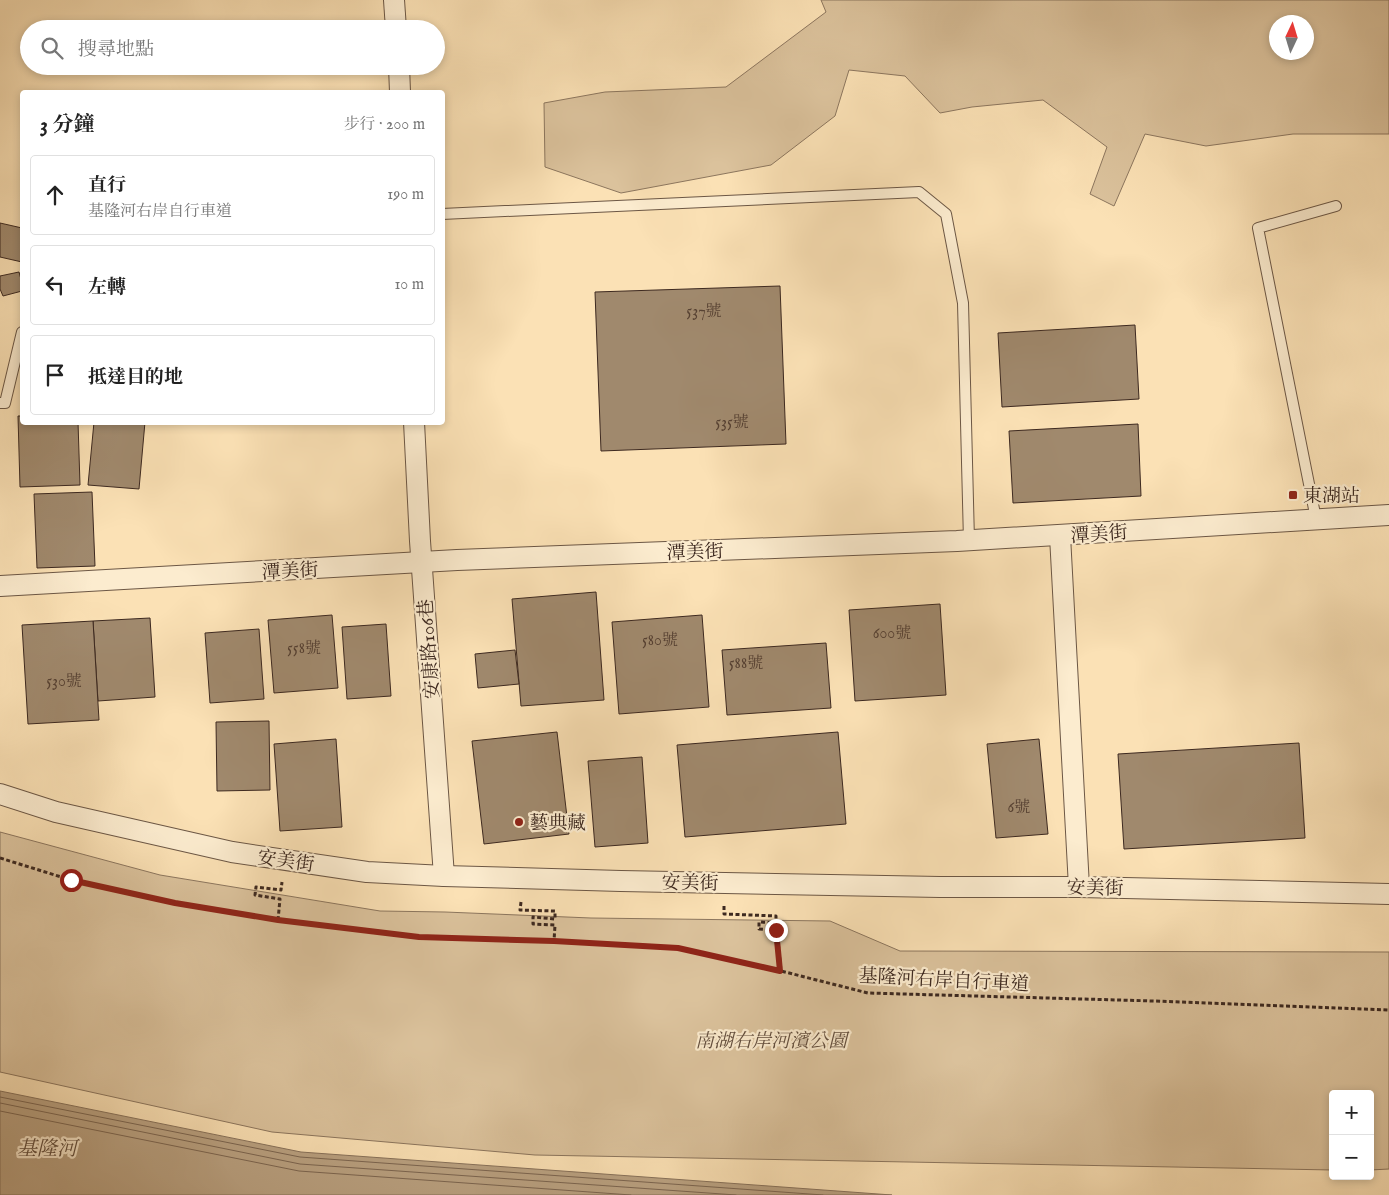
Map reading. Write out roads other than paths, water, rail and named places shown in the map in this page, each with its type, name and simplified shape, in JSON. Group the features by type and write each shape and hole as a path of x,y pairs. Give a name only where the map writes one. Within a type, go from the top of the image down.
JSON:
{"street":[{"path":"394,0 395,20"},
{"path":"399,75 400,90"},
{"name":"安康路106巷","path":"414,425 444,876"},
{"name":"潭美街","path":"0,586 422,563 1060,536 1389,515"},
{"path":"1060,536 1078,886"},
{"name":"安美街","path":"0,794 56,812 232,852 367,872 444,876 930,887 1078,886 1389,894"}],"lane":[{"path":"445,214 919,192 946,214 963,303 968,540"},
{"path":"1316,519 1258,228 1336,206"},
{"path":"0,403 5,403 20,340"}],"water":[{"name":"基隆河","path":"0,1091 301,1152 892,1195 0,1195"}],"place":[{"name":"東湖站","path":"1293,495"},
{"name":"藝典藏","path":"519,822"}],"park label":[{"name":"南湖右岸河濱公園","path":"771,1040"}]}
